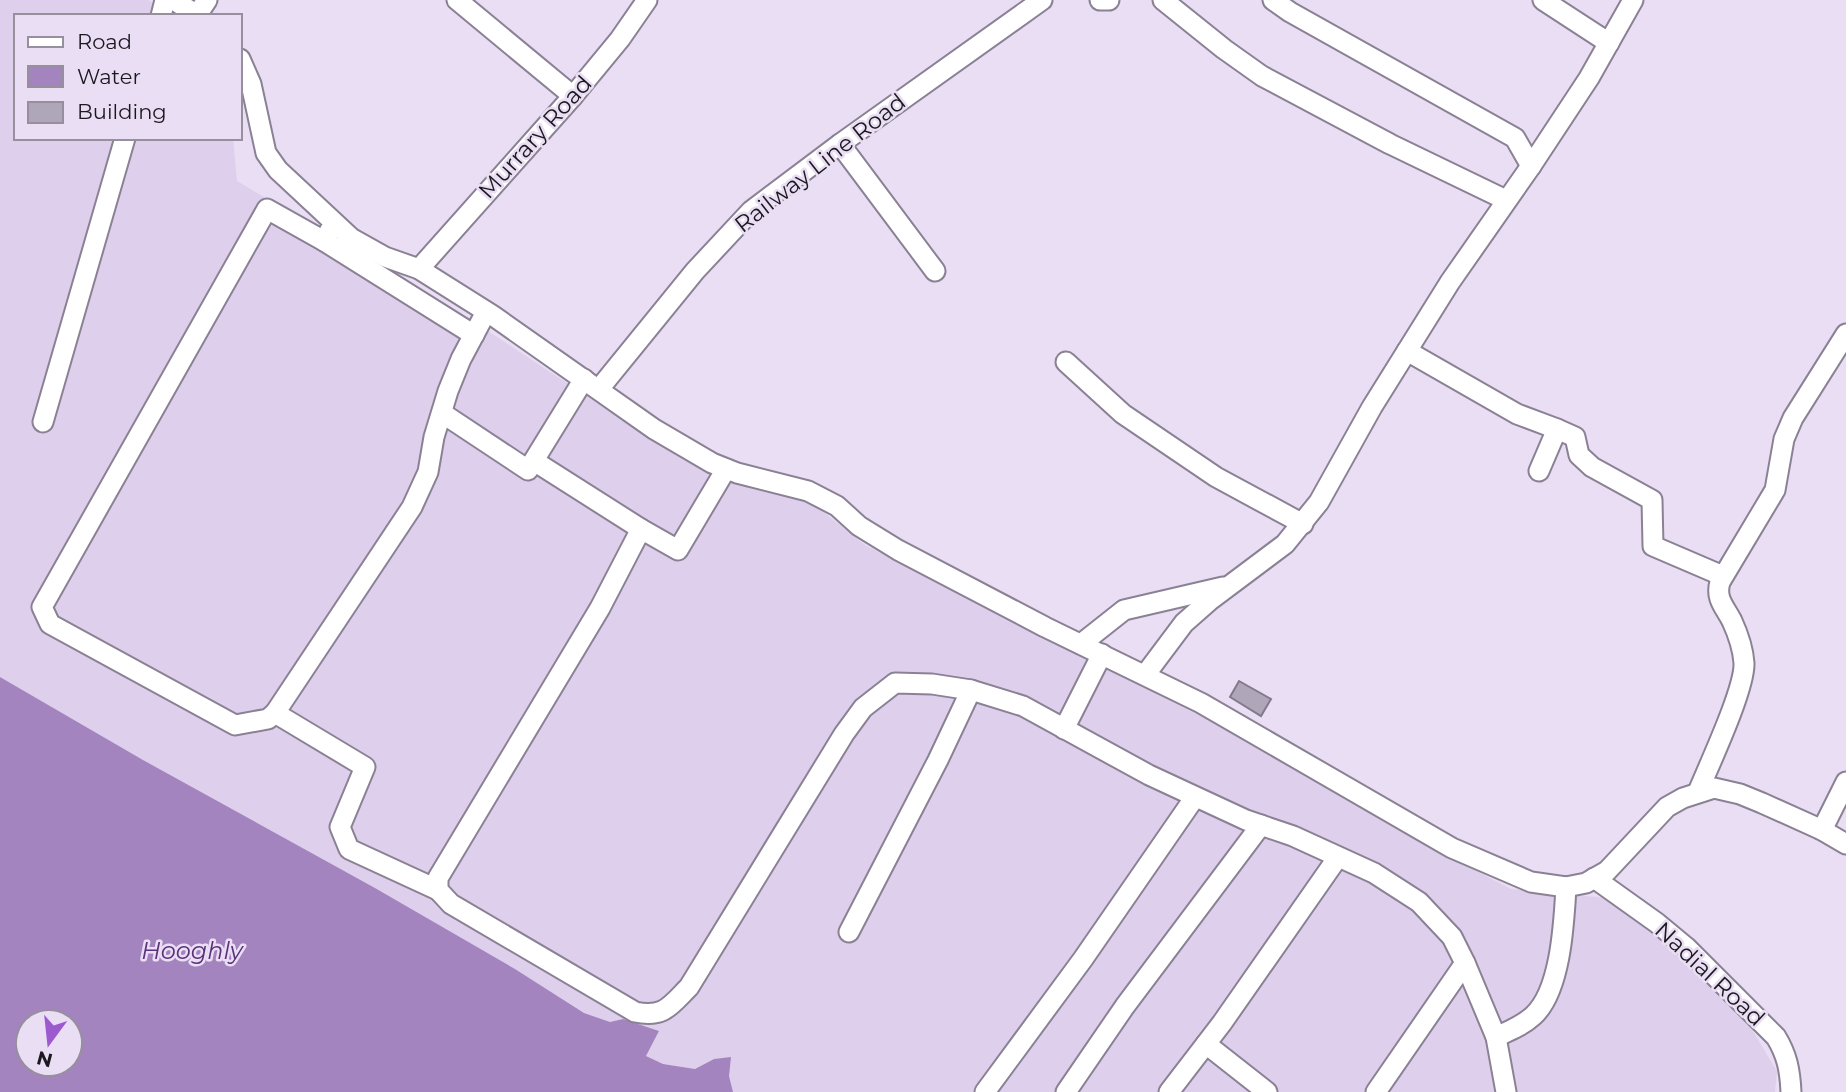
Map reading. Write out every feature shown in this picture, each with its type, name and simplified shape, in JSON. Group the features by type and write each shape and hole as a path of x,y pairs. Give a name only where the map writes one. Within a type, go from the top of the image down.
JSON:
{"street":[{"path":"174,0 201,10"},
{"path":"457,0 573,96"},
{"name":"Murrary Road","path":"419,269 573,96 620,39 647,0"},
{"name":"Railway Line Road","path":"534,461 591,384 751,211 1042,0"},
{"path":"1100,0 1108,0"},
{"path":"1163,0 1224,50 1262,76 1390,144 1506,200"},
{"path":"1273,0 1516,138 1531,166"},
{"path":"1543,0 1609,43"},
{"path":"1145,676 1184,623 1209,601 1270,558 1303,524 1319,502 1407,351 1589,78 1633,0"},
{"path":"242,64 251,84 266,153 278,170 351,238 385,257 419,269 486,312 654,429 712,463 808,491 837,506 859,526 898,550 1201,702 1452,848 1531,882 1566,887 1586,883 1607,871 1667,807 1698,792 1714,788 1741,794 1822,830 1846,844"},
{"path":"43,422 124,140"},
{"path":"840,144 935,271"},
{"path":"474,335 324,241 267,209 42,607 50,624 235,724 268,719 275,713 412,507 428,472 434,437 461,359 474,335 486,312"},
{"path":"324,241 335,223"},
{"path":"1698,792 1731,711 1744,666 1742,648 1717,591 1723,576 1775,490 1784,439 1793,418 1846,334"},
{"path":"1407,351 1517,414 1575,437 1579,455 1592,467 1652,500 1653,546 1723,576"},
{"path":"1066,362 1123,414 1216,477 1303,524"},
{"path":"442,413 528,470 534,461 678,550 726,469"},
{"path":"1539,471 1557,429"},
{"path":"438,890 438,878 600,608 641,529"},
{"path":"1081,644 1124,610 1233,585"},
{"path":"1064,729 1101,654"},
{"path":"275,713 365,767 340,827 349,849 438,890 451,904 635,1012 651,1016 660,1014 690,987 844,734 863,708 895,683 932,684 971,690 1023,706 1195,797 1293,836 1374,873 1419,902 1451,937 1465,963 1496,1037 1506,1092"},
{"path":"849,932 971,690"},
{"path":"1822,830 1846,782"},
{"path":"985,1092 1083,960 1195,797"},
{"path":"1066,1092 1125,1006 1261,825"},
{"path":"1169,1092 1338,857"},
{"name":"Nadial Road","path":"1594,878 1686,947 1776,1037 1786,1053 1791,1092"},
{"path":"1496,1037 1517,1028 1535,1015 1550,987 1561,952 1566,887"},
{"path":"1376,1092 1465,963"},
{"path":"1206,1044 1267,1092"}],"shaded area":[{"path":"0,0 148,0 171,14 14,14 14,140 233,140 237,181 450,306 684,460 722,480 812,503 865,545 1255,744 1389,825 1511,889 1608,898 1671,941 1731,995 1777,1071 1775,1092 733,1092 729,1076 714,1059 695,1069 663,1064 646,1056 659,1031 623,1019 610,1022 584,1013 515,969 375,888 143,760 0,677"}],"water":[{"name":"Hooghly","path":"0,677 143,760 375,888 515,969 584,1013 610,1022 623,1019 659,1031 646,1056 663,1064 695,1069 714,1059 731,1057 729,1076 733,1092 0,1092"}],"building":[{"path":"1239,681 1271,699 1261,716 1230,697"}]}
